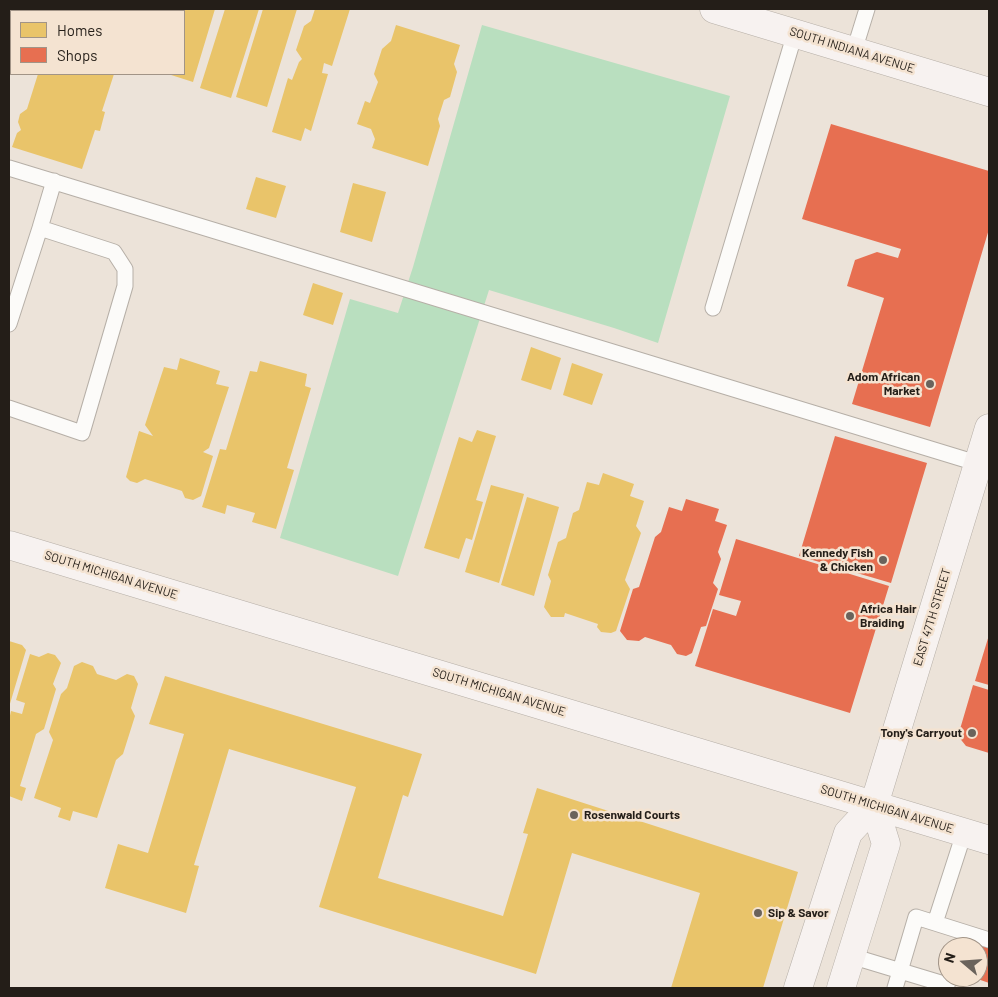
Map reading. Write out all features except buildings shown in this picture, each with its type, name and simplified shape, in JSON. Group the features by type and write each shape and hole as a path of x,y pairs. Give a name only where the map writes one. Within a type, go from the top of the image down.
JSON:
{"street":[{"name":"SOUTH INDIANA AVENUE","path":"714,9 989,92"},
{"name":"EAST 47TH STREET","path":"798,988 848,833 874,806 984,465 989,428"},
{"name":"SOUTH MICHIGAN AVENUE","path":"9,544 977,836"},
{"path":"841,988 886,844 874,806"}],"lane":[{"path":"854,51 867,9"},
{"path":"713,308 794,33"},
{"path":"9,168 984,465"},
{"path":"9,324 54,181"},
{"path":"9,408 82,433 125,286 125,269 114,252 40,228"},
{"path":"936,923 977,836"},
{"path":"895,988 916,917 989,940"},
{"path":"963,937 965,932"},
{"path":"851,956 938,981"}],"green space":[{"path":"482,25 730,96 658,343 489,290 398,576 280,538 350,299 398,313 413,267"}],"place":[{"name":"Adom African Market","path":"930,384"},
{"name":"Kennedy Fish & Chicken","path":"883,560"},
{"name":"Africa Hair Braiding","path":"850,616"},
{"name":"Tony's Carryout","path":"972,733"},
{"name":"Rosenwald Courts","path":"574,815"},
{"name":"Sip & Savor","path":"758,913"}]}
